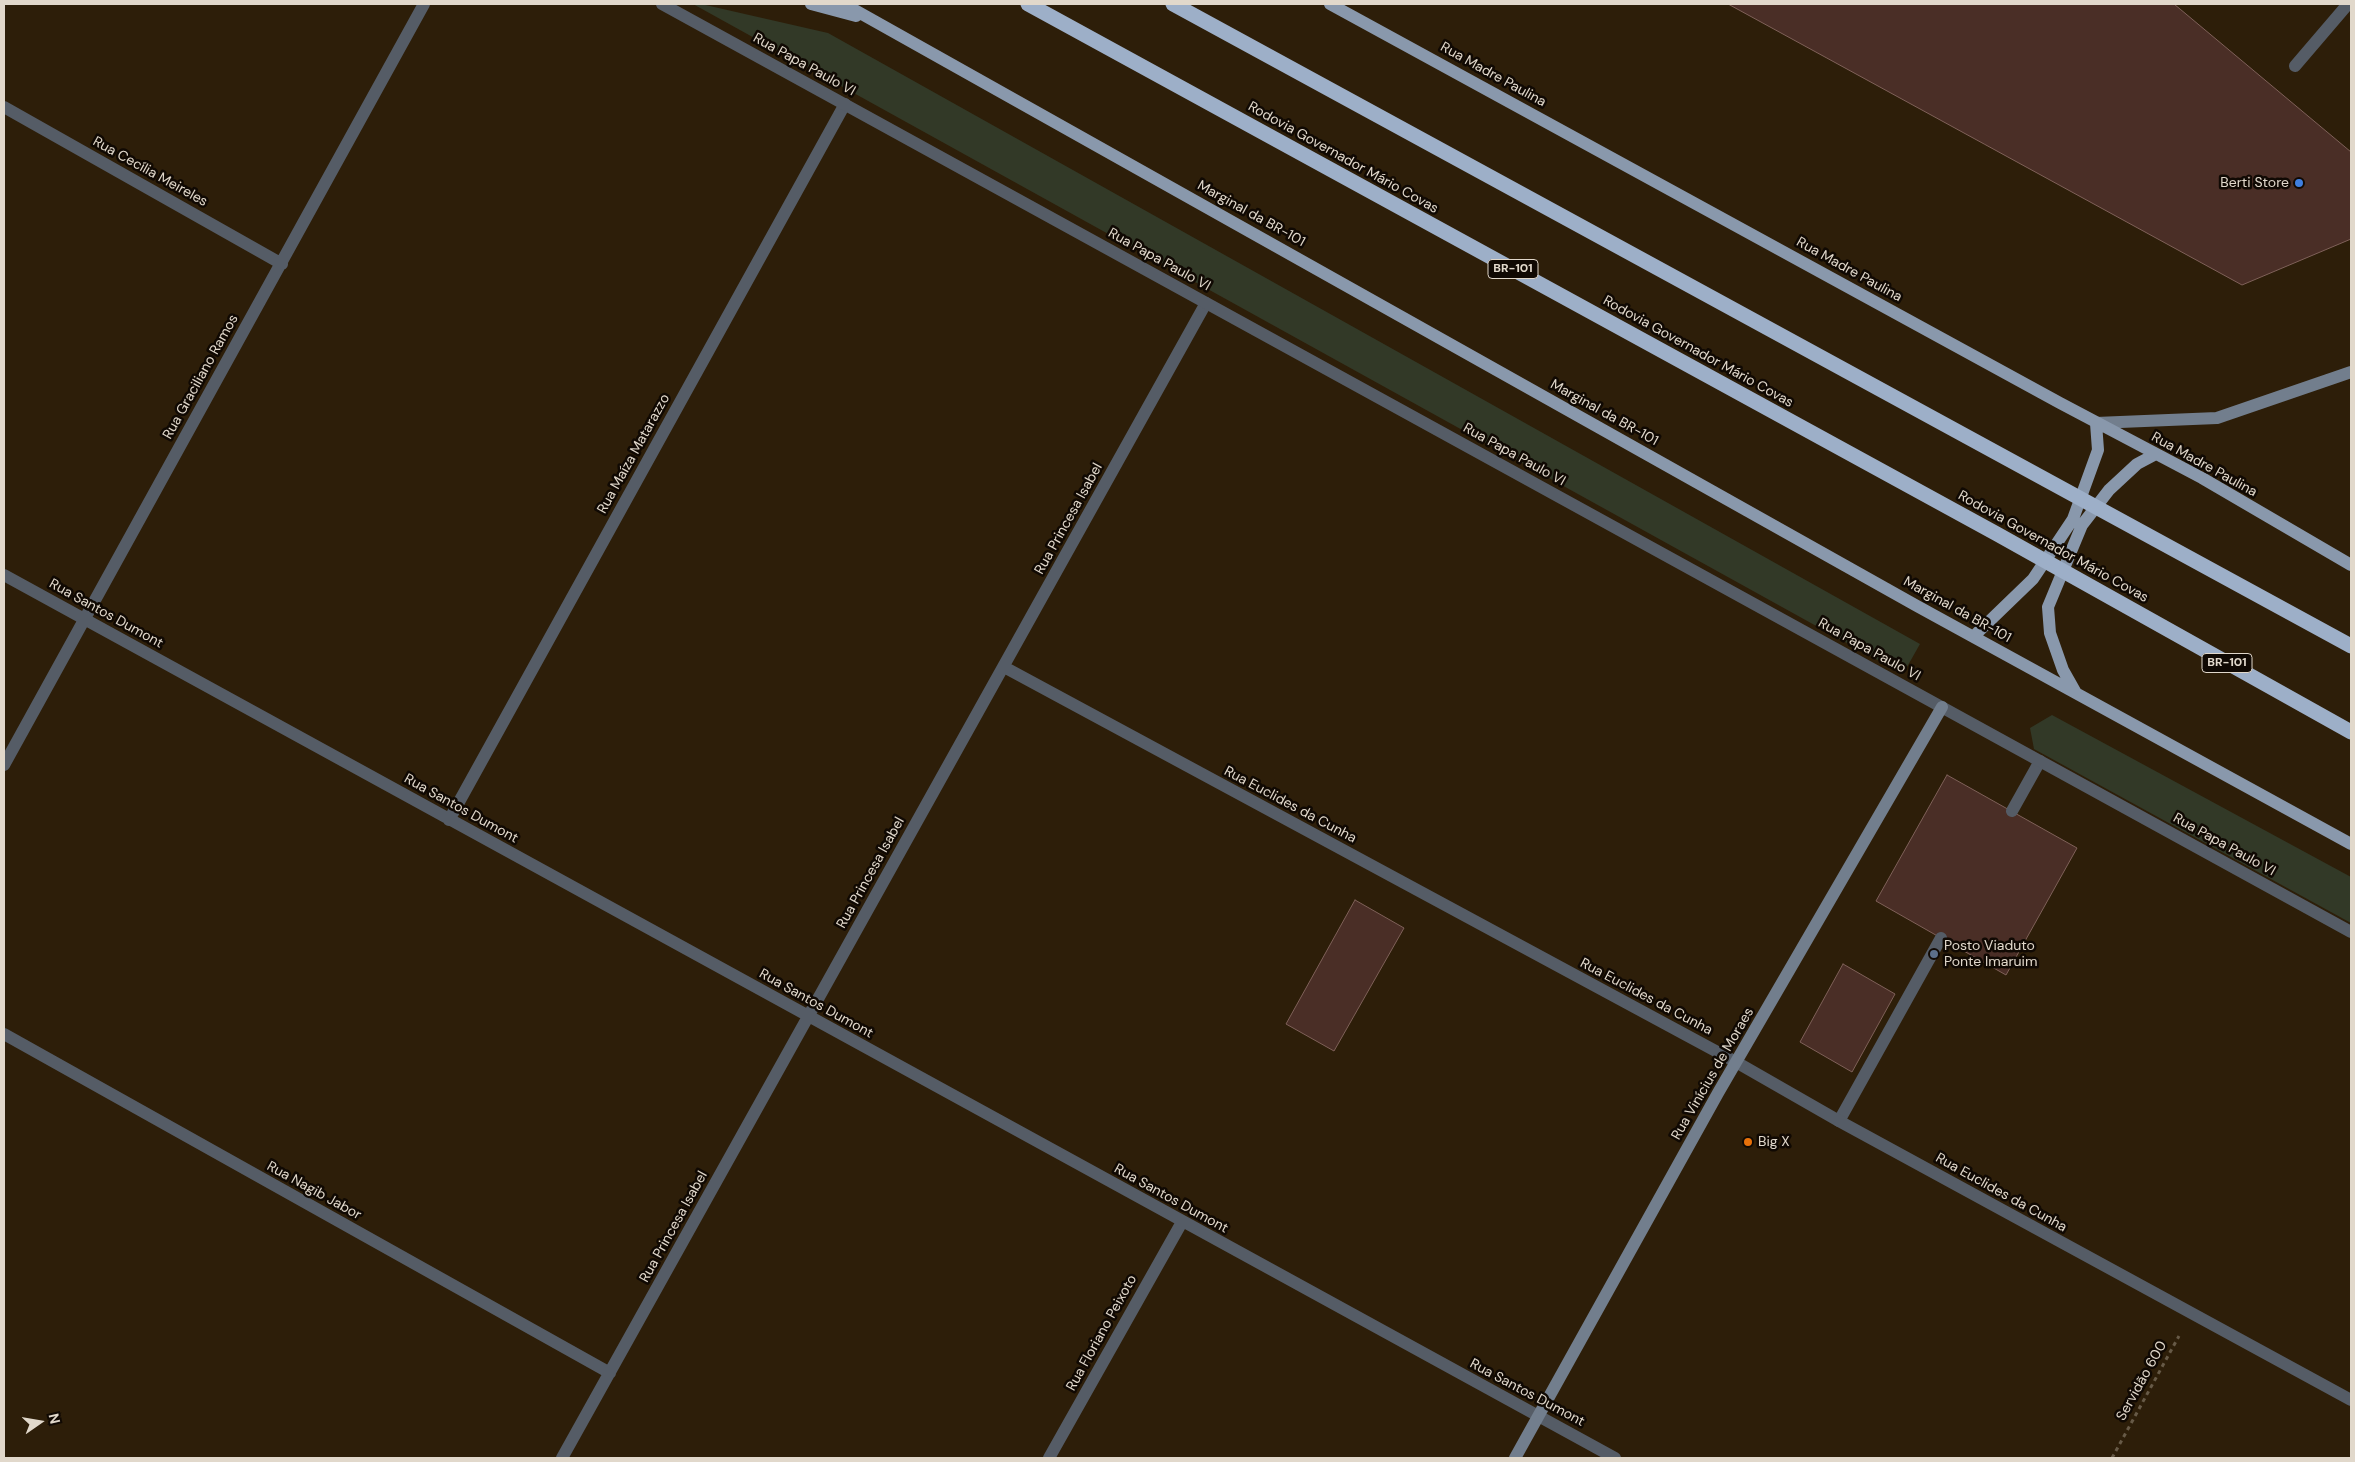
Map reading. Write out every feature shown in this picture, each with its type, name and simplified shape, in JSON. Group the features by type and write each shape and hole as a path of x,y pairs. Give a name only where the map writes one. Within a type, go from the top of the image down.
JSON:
{"highway":[{"name":"Rodovia Governador Mário Covas","path":"1028,4 1997,534 2351,732"},
{"path":"1173,4 2351,646"}],"main road":[{"path":"811,4 876,21"},
{"name":"Marginal da BR-101","path":"844,4 2077,694 2351,844"},
{"name":"Rua Madre Paulina","path":"1330,4 2154,455 2202,478 2351,564"},
{"path":"1974,636 2033,579 2073,519 2098,450 2096,423 2217,418 2351,372"},
{"path":"2077,694 2063,670 2050,633 2048,607 2082,525 2109,490 2137,464 2154,455"},
{"name":"Rua Vinícius de Moraes","path":"1515,1458 1736,1062 1942,707"}],"street":[{"name":"Rua Graciliano Ramos","path":"4,765 424,4"},
{"name":"Rua Papa Paulo VI","path":"662,4 2351,932"},
{"path":"2295,66 2348,4"},
{"name":"Rua Maíza Matarazzo","path":"449,820 845,104"},
{"name":"Rua Cecília Meireles","path":"4,108 282,264"},
{"name":"Rua Princesa Isabel","path":"562,1458 1206,303"},
{"name":"Rua Santos Dumont","path":"4,576 1615,1458"},
{"name":"Rua Euclides da Cunha","path":"1004,667 1736,1062 1839,1121 2351,1400"},
{"path":"2012,811 2040,761"},
{"path":"1839,1121 1941,938"},
{"name":"Rua Nagib Jabor","path":"4,1034 610,1373"},
{"name":"Rua Floriano Peixoto","path":"1049,1458 1182,1222"}],"path":[{"name":"Servidão 600","path":"2112,1458 2191,1313"}],"green space":[{"path":"693,4 701,4 828,33 1920,644 1903,674"},
{"path":"2052,715 2351,877 2351,923 2034,749 2030,728"}],"building":[{"path":"1728,4 2174,4 2351,152 2351,239 2242,285"},
{"path":"1947,775 2077,848 2006,975 1876,901"},
{"path":"1355,900 1404,928 1334,1051 1286,1024"},
{"path":"1843,964 1895,994 1852,1072 1800,1042"}],"place":[{"name":"Berti Store","path":"2299,183"},
{"name":"Posto Viaduto Ponte Imaruim","path":"1934,954"},
{"name":"Big X","path":"1748,1142"}]}
